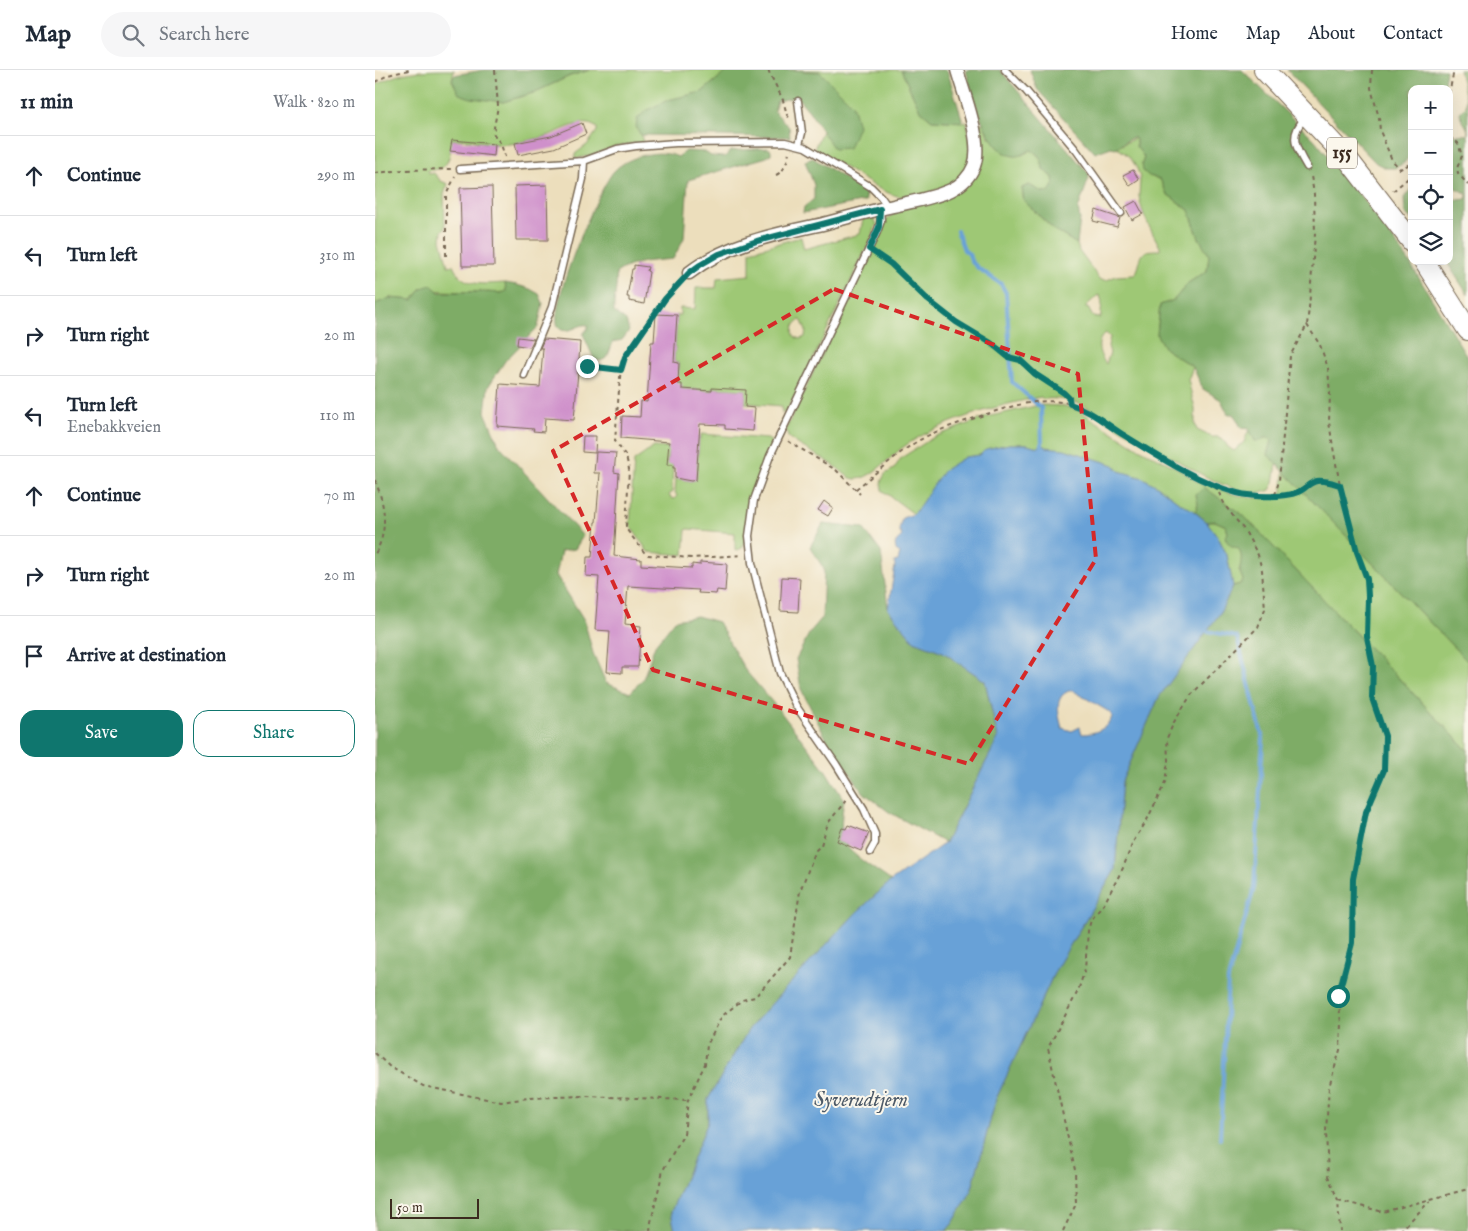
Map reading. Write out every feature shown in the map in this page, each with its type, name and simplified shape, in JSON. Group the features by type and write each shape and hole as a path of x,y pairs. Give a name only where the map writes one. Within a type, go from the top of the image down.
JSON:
{"main road":[{"name":"155","path":"1264,70 1347,158 1408,237"},
{"path":"1427,265 1468,330"}],"street":[{"path":"689,273 710,259 744,245 951,190 964,180 971,171 975,162 976,145 957,70"}],"lane":[{"path":"1005,70 1026,91 1076,150 1121,213"},
{"path":"795,144 802,133 798,101"},
{"path":"1307,167 1297,150 1295,139 1297,128 1308,115"},
{"path":"460,169 583,162 617,149 636,146 686,143 795,144 813,151 871,187 881,197 884,208 879,227 763,473 752,509 749,536 751,554 774,652 785,684 795,706 864,809 875,834 875,843 870,852"},
{"path":"524,375 552,306 583,179 583,162"}],"path":[{"path":"375,82 388,75 409,70"},
{"path":"495,70 498,106 493,133 501,144 507,167"},
{"path":"768,70 783,100"},
{"path":"1373,70 1371,88 1379,118 1379,131 1389,154 1400,169 1408,165"},
{"path":"1451,85 1455,70"},
{"path":"1453,139 1458,143 1462,156 1457,168 1458,173 1468,185"},
{"path":"776,175 786,166 795,144"},
{"path":"1275,495 1279,481 1290,356 1307,325 1315,234 1314,194 1307,167"},
{"path":"375,173 404,170 460,169"},
{"path":"446,256 446,192 460,169"},
{"path":"1380,200 1408,178"},
{"path":"869,249 891,264 928,300 956,322 991,343 1008,357 1020,360 1035,374 1064,393 1069,398 1070,404"},
{"path":"689,273 665,299 625,357 621,370 615,441 626,456 629,469 627,530 647,554 699,558 751,554"},
{"path":"1307,325 1320,345 1328,368 1331,394 1329,422 1340,485 1357,552 1367,579 1367,637 1373,666 1372,698 1385,736 1384,770 1366,812 1353,879 1352,943 1338,996 1341,1023 1340,1050 1329,1087 1326,1132 1328,1176 1338,1200 1340,1231"},
{"path":"587,366 621,370"},
{"path":"856,489 913,444 941,429 1025,404 1052,401 1070,404 1087,410 1140,445 1201,479 1247,495 1287,495 1297,492 1312,482 1317,481 1340,485"},
{"path":"779,436 824,461 845,477 860,494"},
{"path":"375,480 381,495 385,514 384,529 375,554"},
{"path":"1063,1231 1076,1204 1075,1170 1048,1048 1078,991 1085,968 1088,931 1091,920 1108,897 1123,868 1133,842 1146,822 1165,783 1168,760 1167,738 1174,722 1191,695 1258,627 1265,609 1262,570 1258,555 1245,531 1226,508 1215,485"},
{"path":"650,1231 663,1170 684,1134 688,1100 705,1064 707,1045 722,1016 742,1000 755,997 790,957 800,891 816,850 821,845 828,824 853,791"},
{"path":"375,1053 390,1067 423,1086 501,1102 528,1098 585,1096 688,1100"},
{"path":"1338,1200 1383,1212 1468,1190"},
{"path":"1400,1231 1430,1201"}],"highlighted area":[{"path":"834,289 1078,374 1096,559 969,764 653,670 553,451"}],"green space":[{"path":"454,70 452,80 503,102 533,93 570,76 590,70 728,70 702,92 668,100 636,128 643,142 616,146 575,159 575,154 588,144 597,128 584,124 576,125 547,136 511,144 452,140 450,155 445,165 439,169 427,171 430,174 434,173 441,181 448,184 444,194 445,228 442,231 441,240 448,266 453,265 462,278 468,281 482,284 505,283 507,291 498,293 453,292 422,288 413,300 390,298 375,304 375,86 403,74"},
{"path":"484,70 590,70 570,76 533,93 503,102 471,98 459,94 452,80 454,75"},
{"path":"728,70 820,72 852,104 858,126 849,148 834,149 809,111 797,97 777,101 774,111 789,127 790,137 641,135 636,128 637,119 647,110 668,100 702,92"},
{"path":"790,70 901,70 920,110 932,120 967,122 971,153 969,164 959,177 950,183 920,195 903,197 890,194 878,188 814,149 822,131 834,148 820,72"},
{"path":"901,70 947,70 963,122 932,120 920,110"},
{"path":"966,70 1000,70 1088,173 1089,178 1078,209 1080,219 1077,244 1054,230 1024,201 1022,188 1029,185 1042,192 1049,192 1054,184 1053,177 1043,169 1040,158 1031,150 1013,156 1003,152 995,144 976,106"},
{"path":"1030,70 1242,70 1314,139 1371,209 1408,260 1408,265 1411,265 1468,358 1468,662 1268,455 1272,441 1270,438 1255,441 1249,429 1241,428 1233,414 1228,414 1221,400 1203,389 1193,367 1165,349 1157,335 1160,305 1174,300 1188,283 1207,271 1209,255 1199,238 1189,210 1167,194 1160,179 1149,176 1143,171 1144,157 1136,146 1135,138 1131,138 1116,148 1111,147 1095,153 1037,89"},
{"path":"1287,70 1446,70 1444,85 1408,85 1408,158 1404,163 1395,168 1386,168 1376,163"},
{"path":"1459,70 1468,70 1468,133 1460,115 1460,112 1466,106 1466,99"},
{"path":"984,123 988,136 1022,155 1031,150 1038,156 1043,169 1053,177 1054,184 1049,192 1042,192 1029,185 1022,188 1024,201 1054,230 1077,244 1079,251 1100,280 1107,280 1116,276 1134,275 1144,253 1160,250 1140,202 1138,170 1129,156 1116,148 1135,138 1136,146 1144,157 1142,164 1149,176 1160,179 1167,194 1189,210 1199,238 1209,255 1207,271 1188,283 1174,300 1160,305 1157,335 1165,349 1193,367 1188,380 1195,409 1195,425 1197,430 1212,437 1223,439 1228,447 1234,451 1244,442 1249,429 1251,434 1269,438 1272,441 1268,455 1277,464 1274,483 1270,490 1257,493 1226,486 1191,469 1088,408 1075,402 1061,399 1043,399 1041,397 1025,400 969,416 932,430 902,448 874,472 856,479 848,476 788,437 786,429 887,219 898,210 964,189 977,125","holes":["1098,295 1102,302 1101,318 1093,317 1088,308 1085,307","1106,333 1110,337 1108,346 1110,353 1106,364 1099,348 1100,340"]},
{"path":"1468,133 1468,295 1449,265 1453,265 1453,198 1458,200 1466,199 1467,196 1466,193 1453,187 1453,134 1466,135"},
{"path":"768,148 771,150 771,154 767,157 688,180 684,238 673,259 636,264 616,273 614,312 626,321 629,331 622,340 613,342 607,358 600,361 594,359 583,334 588,325 566,331 559,328 557,317 566,276 586,223 614,171 627,161 645,155 662,153 678,157 685,151 705,152 711,156 725,157 730,151"},
{"path":"813,158 865,192 866,201 803,213 804,207 814,199 814,185 805,161"},
{"path":"1408,192 1408,216 1405,213 1404,198"},
{"path":"873,217 877,224 786,412 782,413 782,406 745,403 746,390 712,388 712,391 682,389 672,384 679,368 679,363 674,362 677,315 680,315 680,308 695,309 696,288 716,288 717,278 750,275 750,251 801,237 804,249 860,234 863,219","holes":["800,320 806,331 805,337 800,339 795,337 793,330 796,323"]},
{"path":"505,283 530,289 539,294 543,303 538,327 505,361 488,387 485,412 499,445 583,536 575,549 561,551 556,575 584,620 593,653 606,683 630,693 643,679 655,645 675,620 697,616 718,622 745,670 826,771 844,800 842,827 845,843 859,858 891,881 855,914 749,1029 708,1099 708,1122 671,1212 675,1231 375,1231 375,304 390,298 413,300 422,288 431,285 439,292 501,293 506,291"},
{"path":"1040,405 1064,406 1078,410 1133,445 1177,468 1204,486 1207,483 1233,494 1261,498 1275,497 1283,489 1284,471 1468,662 1468,751 1244,516 1198,504 1195,512 1157,486 1143,478 1119,471 1114,465 1064,449 1027,444 1009,444 986,449 980,455 965,457 944,471 914,514 882,490 881,482 885,474 894,469 901,458 934,437 986,417"},
{"path":"701,434 768,439 772,442 751,499 742,548 735,551 735,533 688,529 686,530 684,555 648,552 630,525 634,461 654,447 670,448 674,453 668,453 667,464 673,465 672,492 669,495 674,499 677,496 675,492 676,478 691,481 696,479 699,438 701,438"},
{"path":"1204,487 1244,516 1468,751 1468,1231 946,1231 953,1223 971,1192 996,1099 1056,969 1115,870 1122,781 1159,697 1220,613 1233,586 1240,584 1243,580 1240,571 1241,553 1238,548 1232,546 1226,539 1225,537 1228,533 1226,526 1215,521 1207,522 1195,512 1198,504 1196,495"},
{"path":"1215,521 1226,526 1228,533 1241,551 1242,563 1239,570 1243,580 1240,584 1233,586 1227,555 1218,537 1207,522"},
{"path":"823,524 863,528 881,552 888,609 914,641 943,652 985,681 998,738 945,843 889,812 864,793 828,742 801,689 796,659 810,632 822,618 824,569 810,547"}],"water":[{"name":"Syverudtjern","path":"1009,444 1027,444 1038,447 1043,444 1046,447 1064,449 1114,465 1119,471 1143,478 1191,509 1207,522 1218,537 1227,555 1233,586 1220,613 1159,697 1122,781 1115,870 1056,969 996,1099 971,1192 953,1223 946,1231 675,1231 671,1212 708,1122 708,1099 749,1029 855,914 891,881 945,843 998,738 985,681 943,652 914,641 888,609 894,562 898,561 900,554 896,550 895,545 902,536 899,530 902,518 914,514 944,470 965,457 980,455 986,449","holes":["1072,690 1111,713 1112,717 1104,728 1096,732 1082,734 1080,727 1072,731 1062,728 1058,705 1062,696"]}],"building":[{"path":"582,123 586,134 554,148 518,155 515,143 551,136"},
{"path":"452,140 495,144 494,156 450,151"},
{"path":"1133,170 1139,180 1130,186 1123,175"},
{"path":"547,185 548,240 516,240 515,186"},
{"path":"492,187 494,266 462,266 460,188"},
{"path":"1136,201 1143,214 1132,220 1125,207"},
{"path":"1096,210 1120,218 1117,227 1093,221"},
{"path":"634,265 648,267 647,271 649,272 644,304 629,301 629,297 627,297"},
{"path":"656,314 677,315 674,362 679,363 678,384 682,384 682,389 712,391 712,388 746,390 745,407 755,408 753,431 725,429 725,425 700,424 696,480 675,478 675,468 673,468 673,465 667,465 669,442 621,438 622,416 640,417 641,401 647,402 651,342 654,342"},
{"path":"518,337 534,339 530,347 517,345"},
{"path":"544,339 580,342 579,360 587,360 586,372 578,371 574,420 545,418 544,432 533,431 534,429 497,426 500,384 540,387 543,348 540,348"},
{"path":"583,436 596,436 595,453 582,452"},
{"path":"596,452 616,453 614,472 619,473 614,556 641,559 641,565 692,568 692,564 700,565 700,562 727,564 725,591 717,590 716,594 698,593 699,590 628,586 625,624 641,626 638,667 622,667 622,673 607,672 610,631 595,630 599,577 586,576 587,557 592,557 600,473 594,473"},
{"path":"824,501 833,508 828,516 818,510"},
{"path":"782,577 800,578 798,612 780,611"},
{"path":"848,825 869,833 861,851 837,841 842,828 846,829"}],"waterway":[{"path":"957,231 964,250 969,254 971,261 1001,284 1006,293 1012,382 1041,408 1042,445"},
{"path":"1207,631 1237,637 1263,739 1254,888 1228,979 1220,1139"}],"route":[{"path":"587,366 621,370 625,357 665,299 689,273 710,259 729,250 784,233 880,209 881,221 869,249 891,264 928,300 956,322 991,343 1008,357 1018,358 1031,372 1064,393 1069,398 1070,404 1087,410 1123,435 1201,479 1237,493 1247,495 1287,495 1304,489 1312,482 1317,481 1340,485 1357,552 1367,579 1367,637 1373,666 1372,698 1385,736 1384,770 1366,812 1353,879 1352,943 1338,996"}]}
